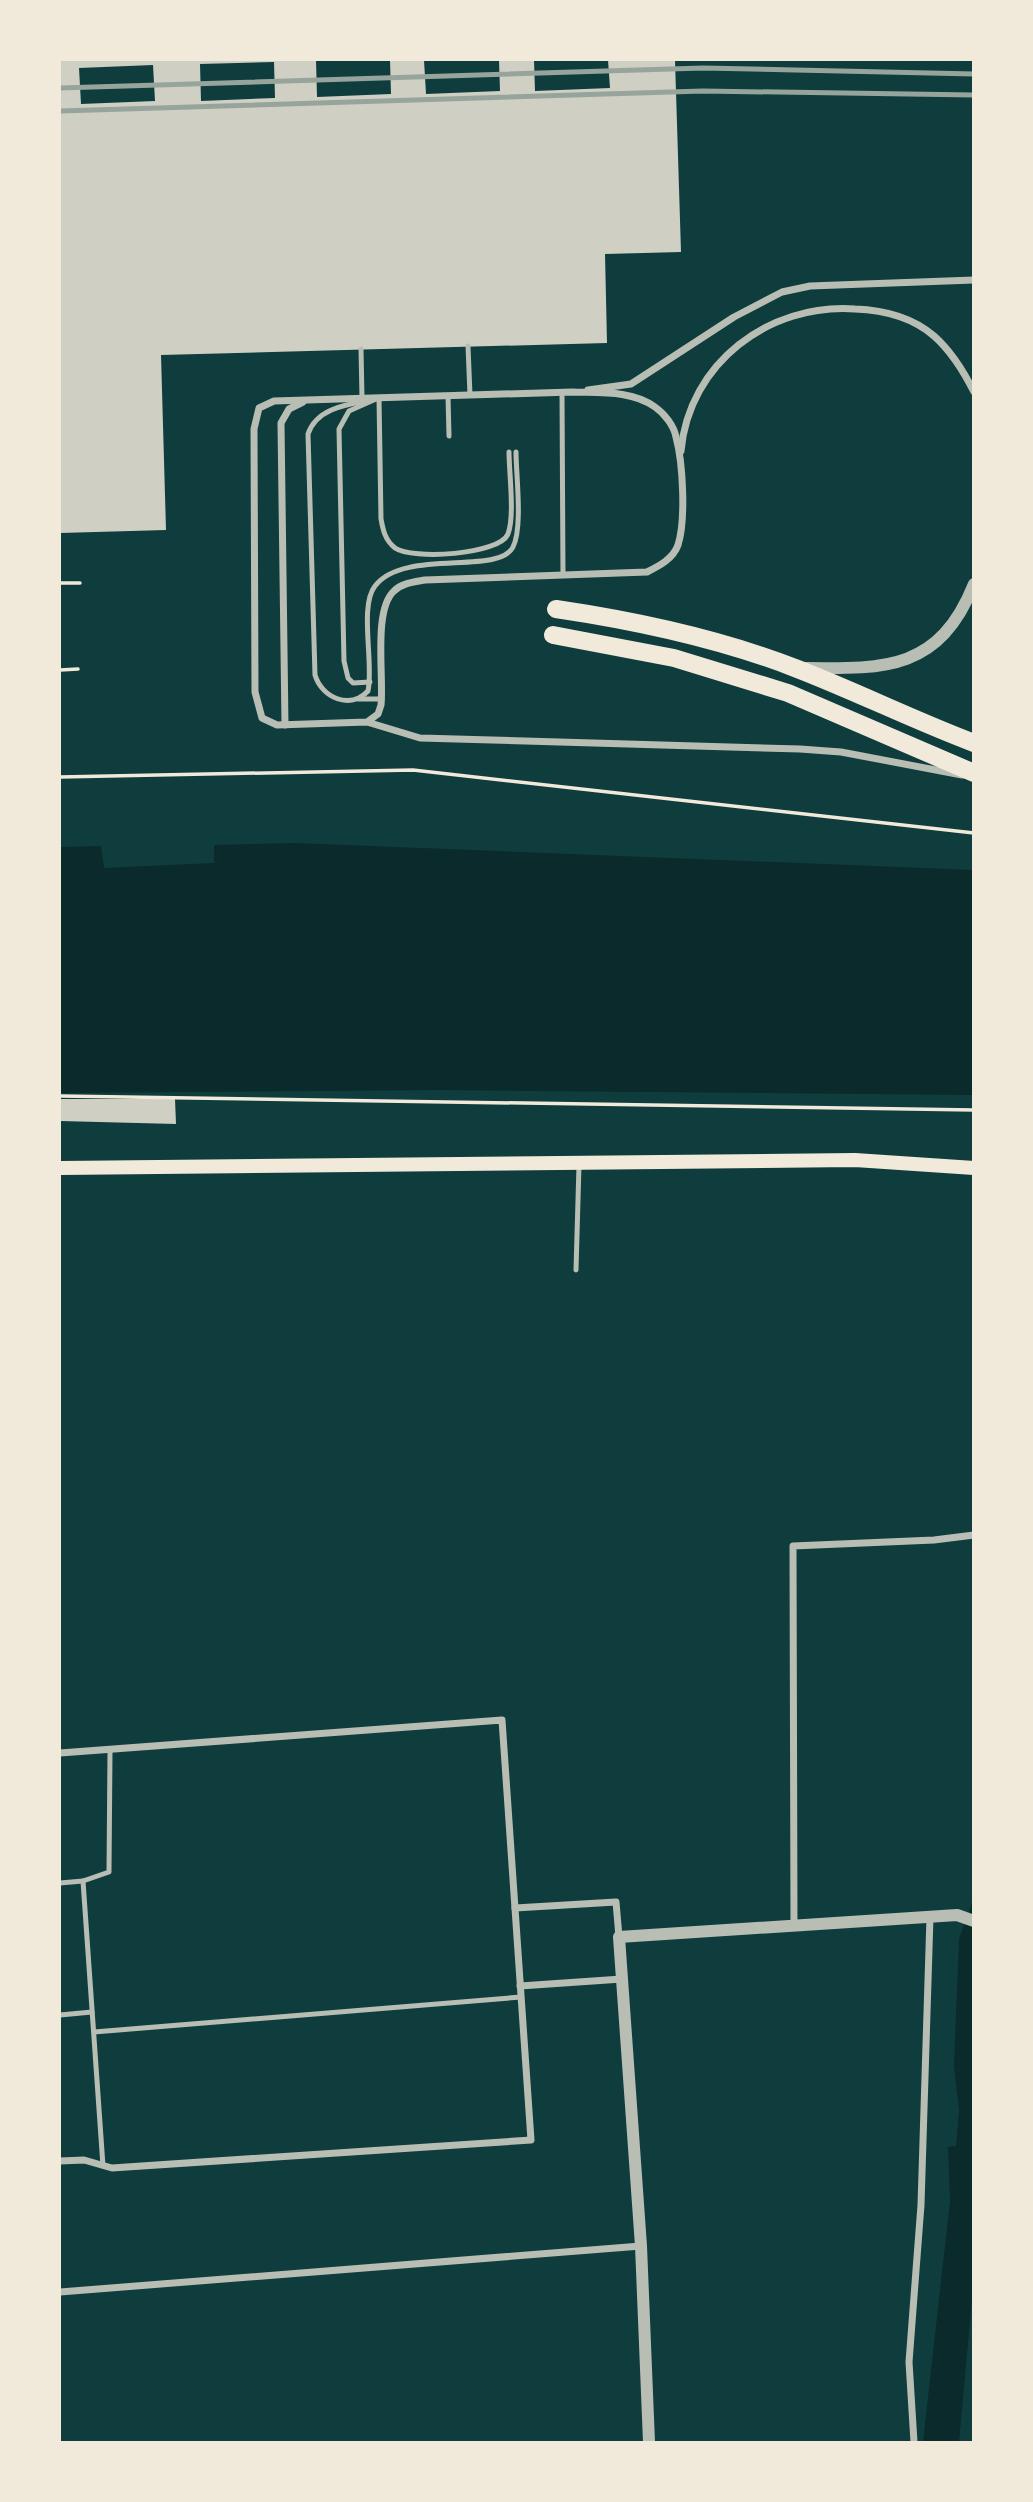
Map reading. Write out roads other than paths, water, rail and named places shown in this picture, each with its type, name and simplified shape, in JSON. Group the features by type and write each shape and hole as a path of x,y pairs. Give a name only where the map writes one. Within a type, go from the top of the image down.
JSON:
{"main road":[{"path":"556,609 680,632 794,668 974,743"},
{"path":"553,635 674,658 788,693 974,775"},
{"path":"60,1168 855,1160 974,1168"}],"street":[{"path":"974,280 810,286 782,292 734,317 631,384 562,393 268,402 259,408 254,421 255,699 262,718 272,724 367,722 420,738 696,744 841,752 974,775"},
{"path":"367,722 378,714 382,699 383,614 392,593 400,586 425,580 647,572 665,563 677,547 681,524 680,466 687,413 702,384 726,356 746,340 792,314 837,308 868,309 904,317 943,345 974,393"},
{"path":"572,392 628,396 655,407 672,427 680,466"},
{"path":"285,725 281,423 289,409 306,400"},
{"path":"794,668 850,668 891,664 919,654 944,636 964,607 974,584"},
{"path":"794,1926 793,1546 934,1540 974,1535"},
{"path":"60,1753 110,1752 502,1720 531,2140 112,2168 84,2160 60,2161"},
{"path":"515,1908 616,1902 641,2246 649,2442"},
{"path":"619,1937 957,1915 974,1921"},
{"path":"914,2442 909,2362 921,2205 930,1917"},
{"path":"520,1986 622,1979"},
{"path":"60,2292 641,2246"}],"lane":[{"path":"468,346 470,395"},
{"path":"361,349 362,398"},
{"path":"562,393 563,575"},
{"path":"448,396 449,436"},
{"path":"355,700 368,691 370,682 369,601 374,587 401,568 430,563 496,559 508,554 513,547 517,528 513,452 508,534 496,547 439,554 415,554 397,550 383,532 381,519 379,398"},
{"path":"370,682 353,683 348,678 344,661 339,429 340,422 349,411 379,398"},
{"path":"379,398 347,404 323,414 312,424 308,434 316,675 326,694 346,701 382,699"},
{"path":"576,1270 579,1163"},
{"path":"60,1882 83,1881 109,1872 110,1752"},
{"path":"83,1881 103,2165"},
{"path":"94,2032 521,1997"},
{"path":"60,2015 92,2012"}],"water":[{"path":"295,843 973,870 973,1095 441,1090 60,1093 60,847 101,846 104,868 214,863 214,845"},
{"path":"973,1900 974,2277 959,2442 923,2442 950,2201 948,2147 956,2146 959,2111 954,2066 959,1939"}],"railway":[{"path":"60,88 703,68 974,74"},
{"path":"60,111 703,91 974,95"}]}
